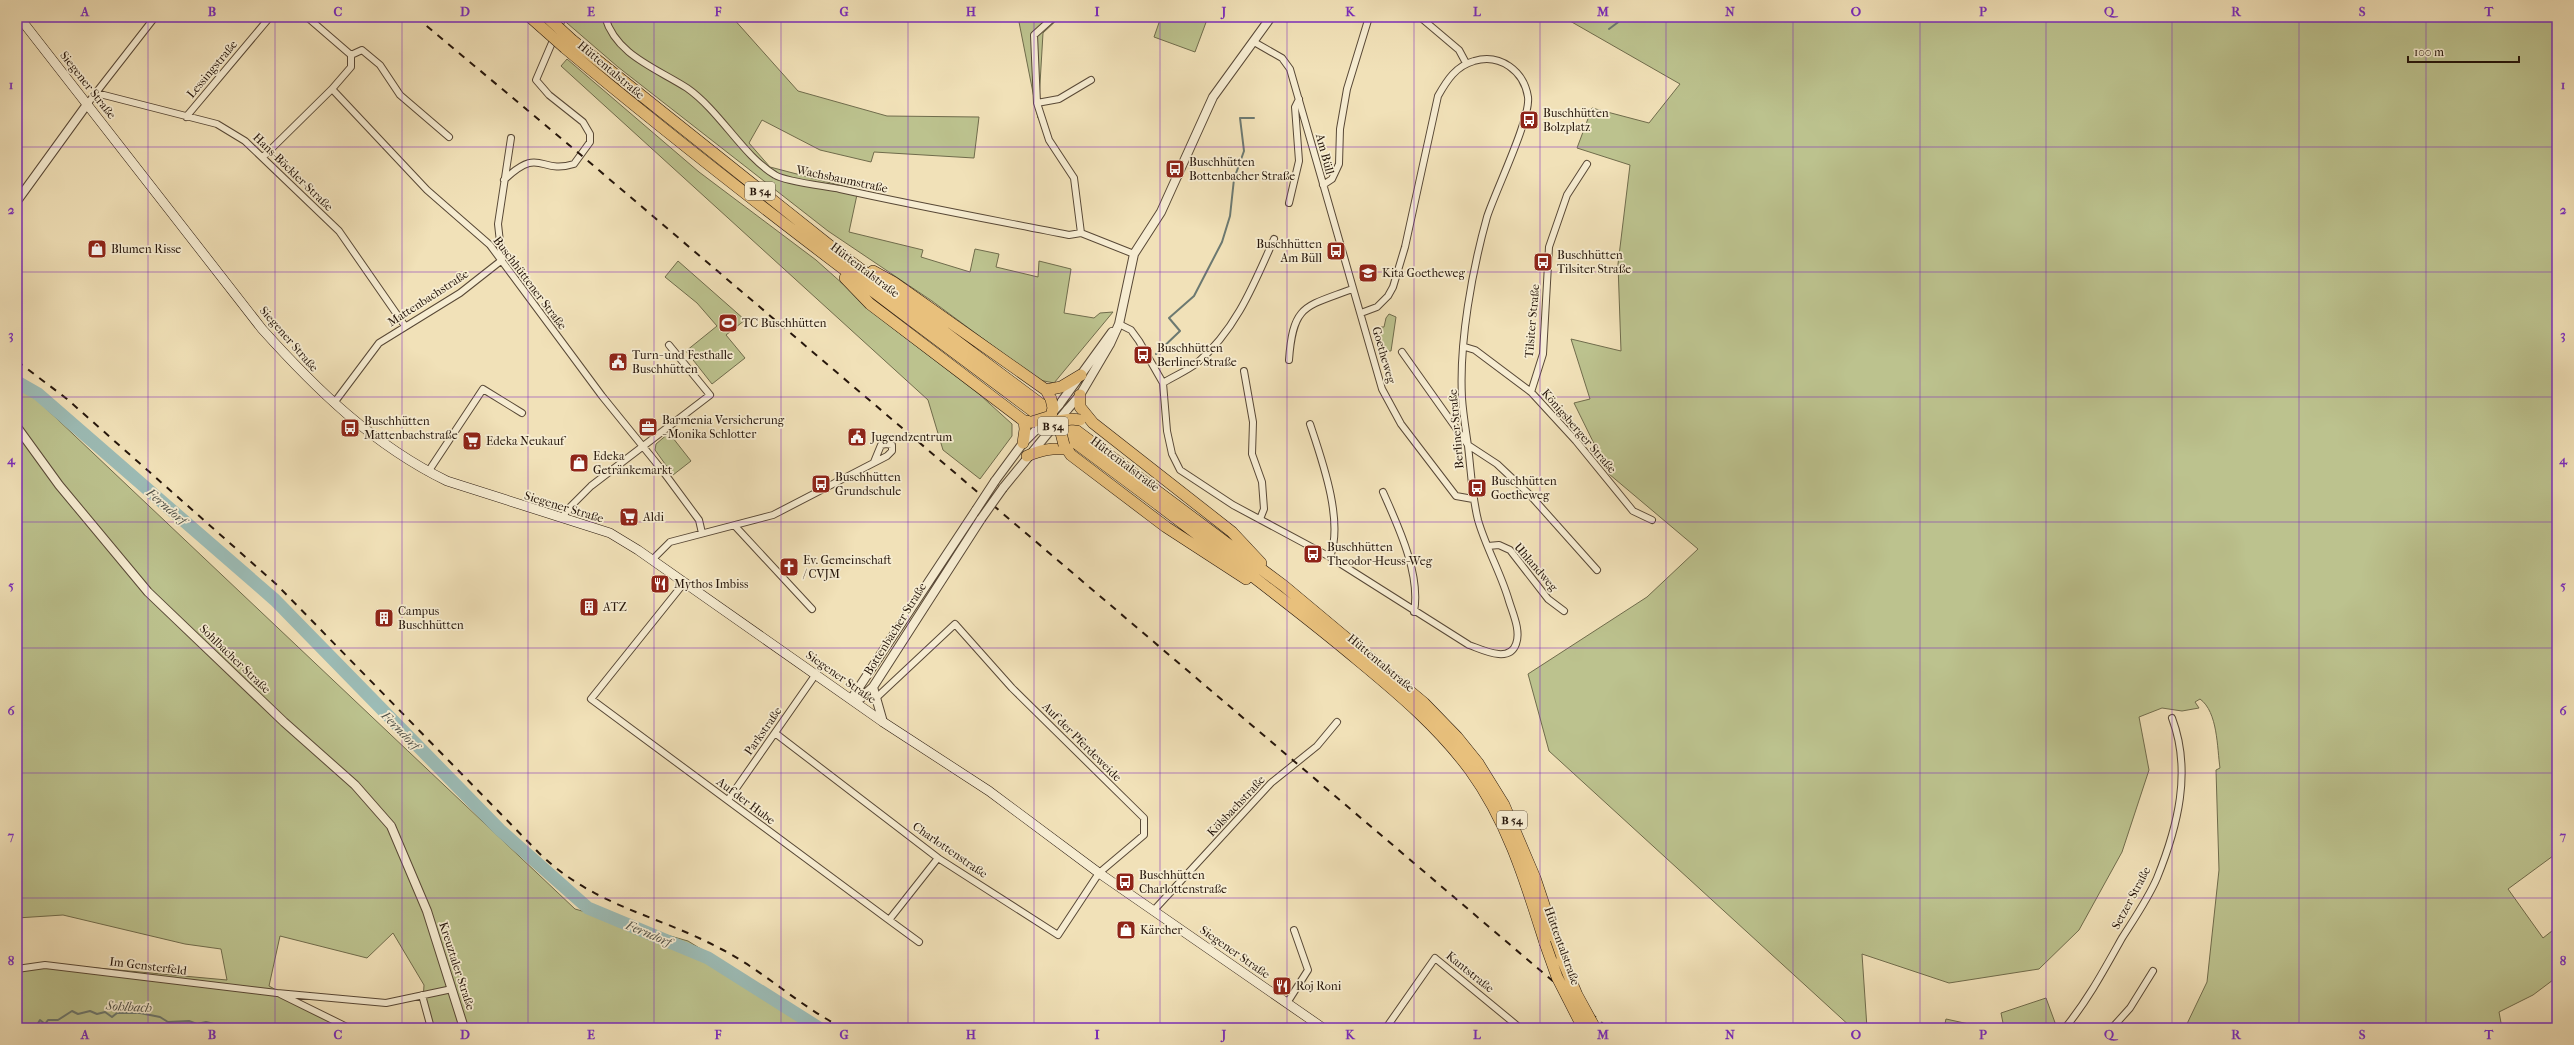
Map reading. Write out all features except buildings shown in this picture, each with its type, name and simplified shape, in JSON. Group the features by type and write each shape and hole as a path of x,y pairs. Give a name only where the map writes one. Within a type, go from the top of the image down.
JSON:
{"highway":[{"name":"Hüttentalstraße","path":"530,17 569,44 839,253 1280,590 1424,703 1457,737 1478,763 1504,805 1516,829 1536,878 1562,959 1577,995 1595,1028"},
{"name":"Hüttentalstraße","path":"547,17 569,44 676,141 827,258 1280,590 1416,710 1450,744 1470,770 1506,833 1526,882 1557,977 1583,1028"},
{"path":"839,253 893,282 1050,417 1065,447 1198,548 1243,578 1280,590"},
{"path":"827,258 870,304 1050,417 1093,423"},
{"path":"1023,443 1025,429 1050,417 1061,387 1081,375"},
{"path":"1080,395 1080,407 1093,423 1232,532 1280,590"},
{"path":"1027,456 1042,450 1065,447"}],"main road":[{"name":"Siegener Straße","path":"19,17 88,103 262,329 305,377 370,435 428,472 466,489 610,533 652,560 852,698 883,722 989,791 1099,873 1155,909 1323,1028"}],"street":[{"path":"17,201 88,103 155,17"},
{"name":"Lessingstraße","path":"186,117 270,17"},
{"path":"263,156 332,89 351,67 351,54 307,17"},
{"path":"504,180 518,166 530,161 554,167 574,164 590,142 590,134 583,122 549,96 536,80 563,17"},
{"name":"Wachsbaumstraße","path":"605,17 609,31 622,47 651,68 687,88 710,107 732,134 776,176 1047,231 1069,235 1081,234 1134,254"},
{"path":"1054,17 1034,35 1037,103 1049,140 1074,178 1081,234"},
{"name":"Bottenbacher Straße","path":"1050,417 1080,395 1110,344 1119,324 1134,254 1161,212 1213,97 1271,17"},
{"name":"Am Büll","path":"1254,42 1282,58 1290,69 1322,185 1332,179 1338,164 1340,129 1347,89 1369,17"},
{"path":"1420,17 1459,50 1466,63"},
{"path":"351,54 362,50 380,65 400,95 449,137"},
{"name":"Berliner Straße","path":"1119,324 1131,330 1139,340 1162,382 1170,446 1180,470 1233,505 1330,558 1414,612 1469,645 1491,654 1502,654 1512,650 1516,645 1516,624 1479,522 1473,500 1462,398 1469,293 1487,218 1523,123 1528,100 1518,74 1506,64 1494,58 1466,63 1448,77 1438,96 1407,241 1393,287 1388,296 1376,307 1360,313"},
{"path":"1037,103 1059,99 1091,80"},
{"name":"Buschhüttener Straße","path":"332,89 427,190 490,245 602,396 699,520 702,533"},
{"name":"Hans-Böckler-Straße","path":"96,93 217,124 245,141 263,156 339,231 405,326"},
{"path":"1289,203 1299,162 1295,107 1299,99"},
{"path":"502,260 498,224 511,138"},
{"name":"Tilsiter Straße","path":"1531,392 1542,354 1549,247 1568,195 1587,164"},
{"name":"Goetheweg","path":"1322,185 1374,365 1390,406 1456,496 1473,500"},
{"path":"1162,382 1196,363 1222,337 1246,304 1274,239"},
{"name":"Mattenbachstraße","path":"334,403 379,343 460,293 502,260"},
{"path":"1289,360 1294,326 1302,310 1352,289"},
{"name":"Bottenbacher Straße","path":"852,698 861,698 873,686 1002,488 1027,456 1050,417 1119,324"},
{"path":"562,518 568,509 591,486 710,394 669,345"},
{"name":"Königsberger Straße","path":"1465,347 1475,350 1531,392 1576,441 1633,511 1652,520"},
{"path":"1402,352 1468,445 1497,464 1530,495 1597,570"},
{"path":"1244,371 1253,422 1252,454 1262,482 1264,509 1260,519"},
{"path":"428,472 483,389 522,413"},
{"path":"1310,424 1327,474 1333,517 1333,550 1330,558"},
{"name":"Sohlbacher Straße","path":"17,427 58,485 148,592 284,722 355,785 391,826 427,911"},
{"name":"Bottenbacher Straße","path":"852,698 995,481 1023,443"},
{"path":"652,560 670,542 773,515 874,462"},
{"path":"1383,492 1407,555 1417,596 1414,612"},
{"path":"735,526 812,609"},
{"name":"Uhlandweg","path":"1488,546 1499,545 1510,550 1548,598 1564,611"},
{"name":"Auf der Hube","path":"684,583 589,697 920,942"},
{"name":"Auf der Pferdeweide","path":"875,699 955,624 1012,688 1144,818 1144,835 1099,873"},
{"name":"Parkstraße","path":"728,800 816,674"},
{"path":"873,686 875,699 883,722"},
{"name":"Setzer Straße","path":"2065,1028 2085,1003 2157,878 2177,818 2181,792 2181,748 2172,718"},
{"name":"Kölsbachstraße","path":"1155,909 1271,783 1318,746 1337,722"},
{"name":"Charlottenstraße","path":"775,733 938,858 1058,935 1099,873"},
{"path":"889,920 938,858"},
{"name":"Kreuztaler Straße","path":"427,911 464,1028"},
{"path":"1287,1003 1308,970 1294,930"},
{"name":"Kantstraße","path":"1386,1028 1435,958 1520,1028"},
{"name":"Im Gensterfeld","path":"17,969 45,965 277,993 386,1003 452,989"},
{"path":"2112,1028 2130,1008 2153,971"},
{"name":"Im Gensterfeld","path":"277,993 349,1028"},
{"path":"422,995 432,1028"}],"green space":[{"path":"560,17 732,17 798,91 887,116 979,117 974,158 874,152 871,162 820,150 762,120 749,143 770,167 858,190 849,232 923,250 921,257 970,272 975,249 999,254 996,267 1038,277 1039,261 1071,269 1064,313 1094,318 1100,313 1113,312 1054,383 1039,380 932,301 828,231 618,67"},
{"path":"1018,17 1060,17 1043,33 1038,118"},
{"path":"1161,17 1208,17 1195,52 1154,37"},
{"path":"1563,17 2557,17 2557,853 2508,889 2543,938 2557,927 2557,977 2533,995 2499,1012 2502,1028 2185,1028 2207,982 2219,870 2216,770 2220,768 2216,731 2210,712 2200,699 2195,702 2199,708 2182,711 2162,708 2139,717 2149,770 2122,852 2079,930 2039,969 1949,983 1862,954 1867,1028 1852,1028 1549,751 1528,674 1647,597 1698,549 1609,474 1574,403 1590,399 1571,339 1621,351 1618,264 1630,165 1577,148 1592,108 1649,123 1680,84"},
{"path":"567,59 699,172 816,260 890,326 979,394 1012,424 1012,436 980,479 943,450 928,400 561,66"},
{"name":"TC Buschhütten","path":"678,261 745,320 726,335 745,358 712,384 686,351 717,326 697,303 665,277"},
{"path":"1389,314 1396,317 1391,351 1378,351 1381,327 1384,327 1386,318"},
{"path":"17,387 37,400 575,909 688,941 819,1022 833,1028 430,1028 423,1002 424,985 393,933 367,958 280,936 269,986 346,1028 17,1028 17,968 85,967 227,980 221,949 185,944 63,915 17,918"},
{"path":"669,433 691,461 673,475 655,450 656,444"},
{"path":"2046,998 2057,1028 2004,1028 2001,1013"},
{"path":"1946,1019 1987,1028 1944,1028"}],"waterway":[{"path":"1609,29 1625,17"},
{"path":"1156,354 1180,331 1169,318 1194,296 1222,242 1230,216 1234,179 1244,151 1240,118 1254,118"},
{"name":"Ferndorf","path":"17,382 38,394 275,600 500,830 588,908 708,958 819,1028"},
{"name":"Sohlbach","path":"35,1028 40,1020 45,1024 48,1020 58,1020 72,1011 78,1014 90,1011 97,1014 105,1012 112,1017 117,1013 140,1013 160,1017 168,1022 189,1021 197,1024 206,1022 231,1028"}],"railway":[{"path":"416,17 581,155 1608,1028"},
{"path":"17,361 67,399 276,584 539,853 560,871 582,886 604,898 697,937 721,949 737,958 811,1009 843,1028"}],"place":[{"name":"Buschhütten Bolzplatz","path":"1529,120"},
{"name":"Buschhütten Bottenbacher Straße","path":"1175,169"},
{"name":"Blumen Risse","path":"97,249"},
{"name":"Buschhütten Am Büll","path":"1336,251"},
{"name":"Buschhütten Tilsiter Straße","path":"1543,262"},
{"name":"Kita Goetheweg","path":"1368,273"},
{"name":"TC Buschhütten","path":"728,323"},
{"name":"Buschhütten Berliner Straße","path":"1143,355"},
{"name":"Turn- und Festhalle Buschhütten","path":"618,362"},
{"name":"Barmenia Versicherung - Monika Schlotter","path":"648,427"},
{"name":"Buschhütten Mattenbachstraße","path":"350,428"},
{"name":"Jugendzentrum","path":"857,437"},
{"name":"Edeka Neukauf","path":"472,441"},
{"name":"Edeka Getränkemarkt","path":"579,463"},
{"name":"Buschhütten Grundschule","path":"821,484"},
{"name":"Buschhütten Goetheweg","path":"1477,488"},
{"name":"Aldi","path":"629,517"},
{"name":"Buschhütten Theodor-Heuss-Weg","path":"1313,554"},
{"name":"Ev. Gemeinschaft / CVJM","path":"789,567"},
{"name":"Mythos Imbiss","path":"660,584"},
{"name":"ATZ","path":"589,607"},
{"name":"Campus Buschhütten","path":"384,618"},
{"name":"Buschhütten Charlottenstraße","path":"1125,882"},
{"name":"Kärcher","path":"1126,930"},
{"name":"Roj Roni","path":"1282,986"}]}
